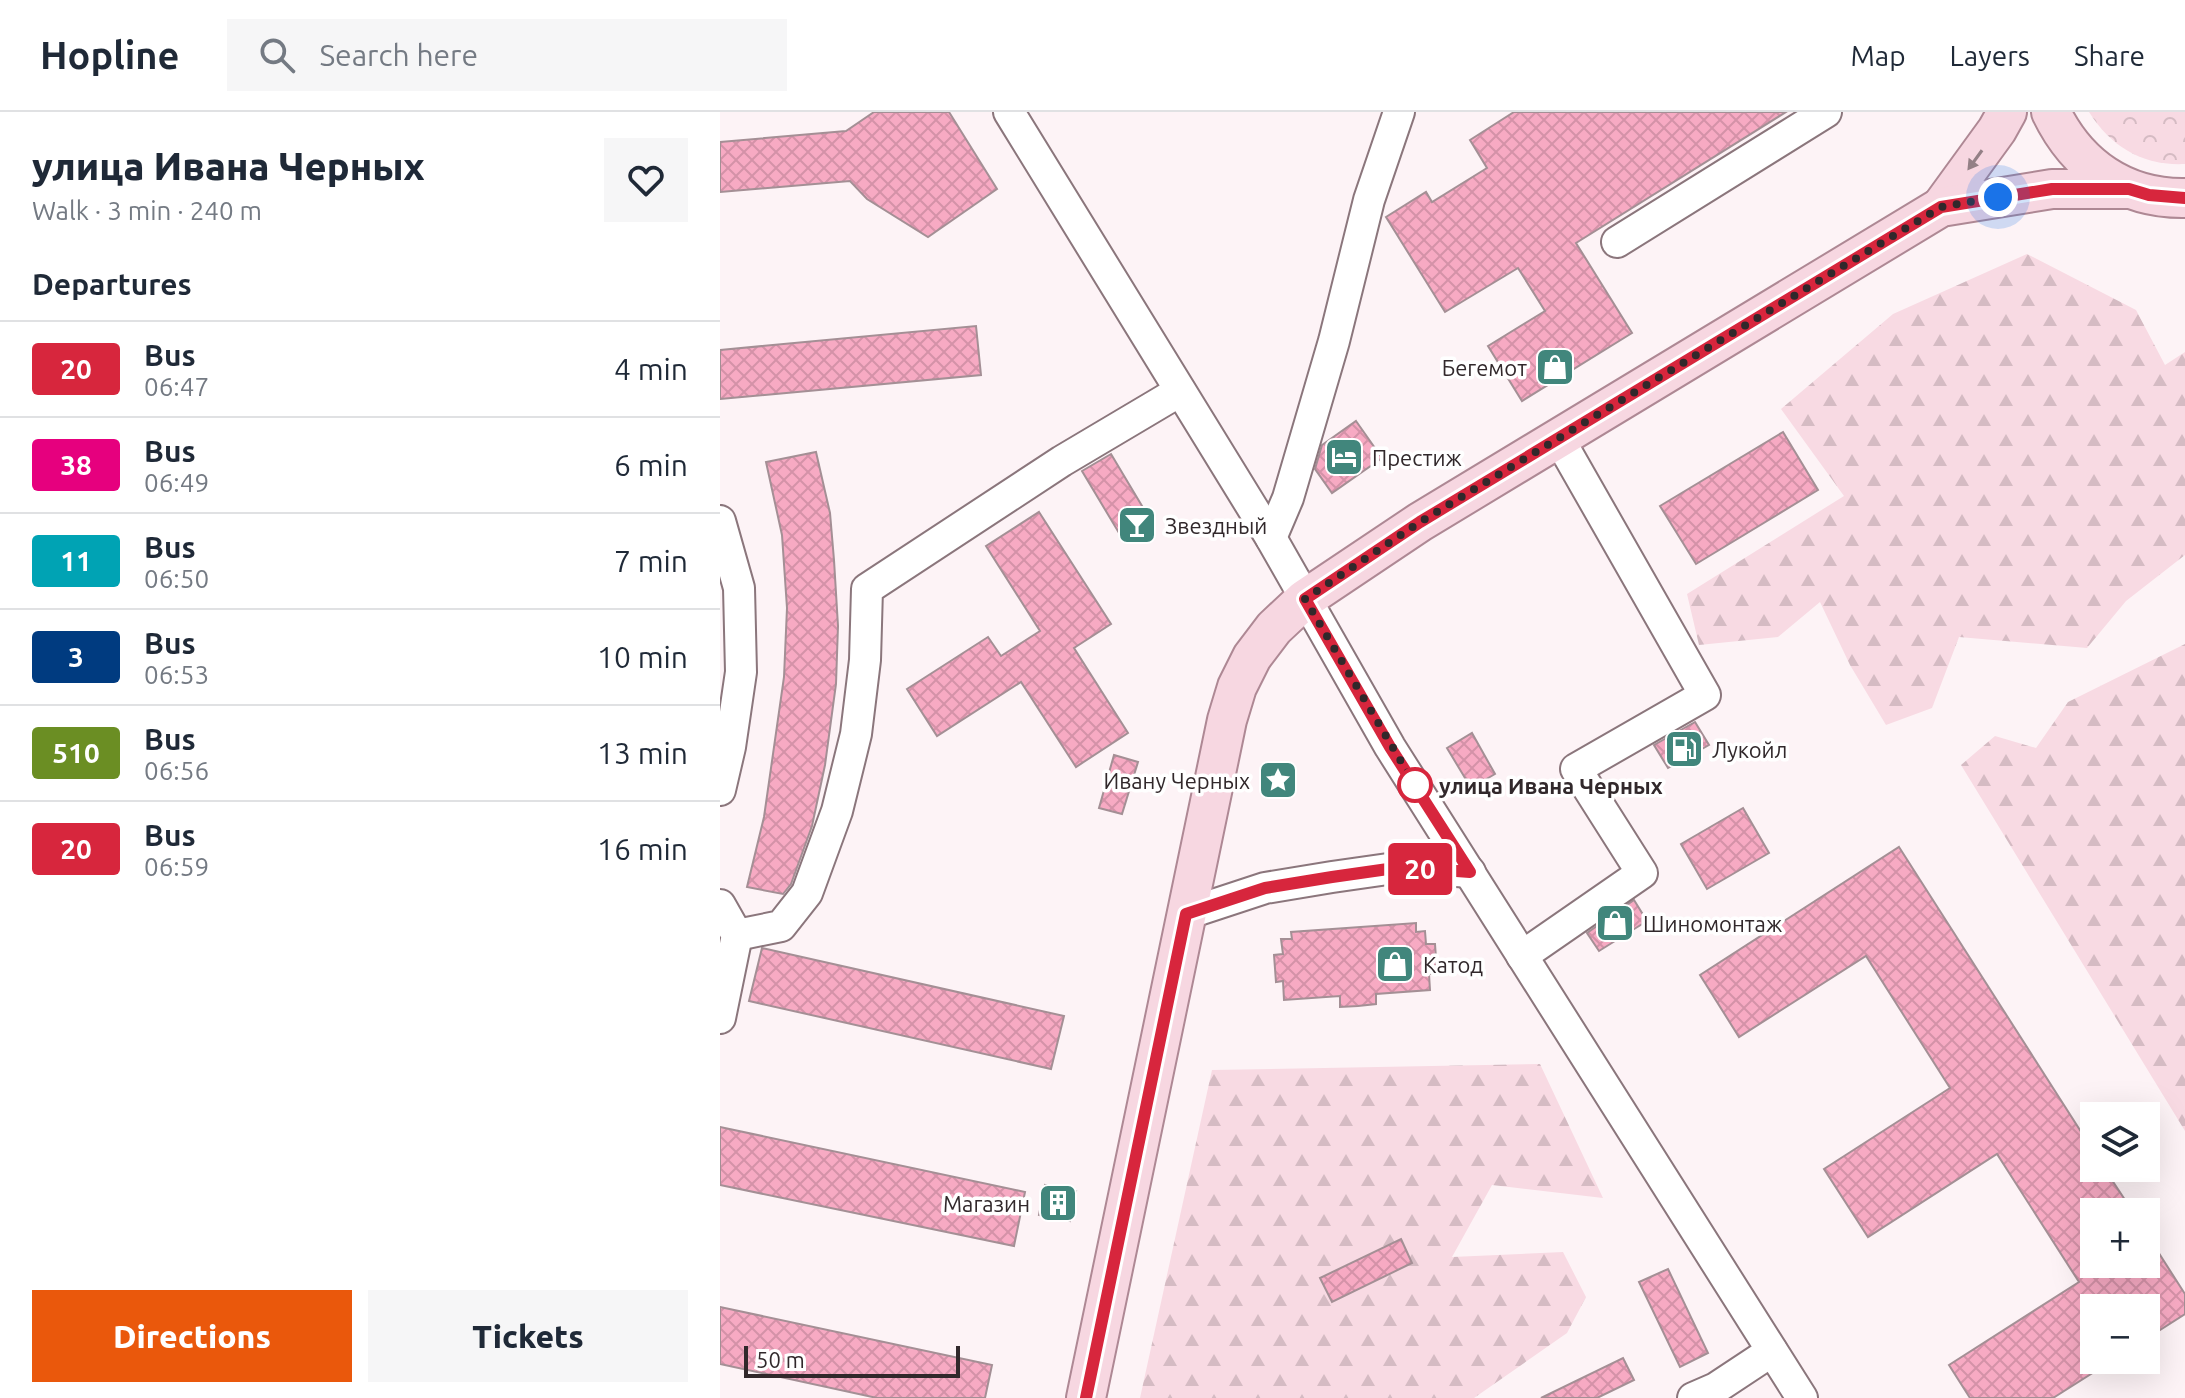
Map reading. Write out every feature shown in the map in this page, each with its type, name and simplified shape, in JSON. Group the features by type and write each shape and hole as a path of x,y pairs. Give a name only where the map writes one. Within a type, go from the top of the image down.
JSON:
{"main road":[{"path":"1941,207 2007,112"},
{"path":"2051,112 2077,154 2101,174 2129,189 2149,195 2185,198"},
{"path":"1086,1398 1227,720 1237,687 1252,657 1267,638 1305,599 1420,522 1941,207 2052,189 2129,189"}],"street":[{"path":"1009,112 1271,538 1390,747 1802,1398"},
{"path":"1271,538 1288,498 1334,341 1369,200 1399,112"},
{"path":"1617,242 1826,112"},
{"path":"737,935 781,926 807,893 837,811 856,734 865,660 867,589 1062,461 1180,391"},
{"path":"1522,956 1642,873 1576,769 1705,695 1559,439"},
{"path":"720,521 739,588 741,672 720,790"},
{"path":"1186,914 1265,888 1332,877 1402,867 1470,872"},
{"path":"720,905 737,935 720,1018"},
{"path":"1693,1398 1716,1388 1772,1351"}],"green space":[{"path":"2089,112 2185,112 2185,164 2155,162 2130,152 2107,135"},
{"path":"2027,254 2136,310 2165,365 2185,352 2185,555 2126,601 2087,648 1959,637 1932,708 1886,725 1850,665 1820,602 1778,637 1699,645 1687,594 1844,496 1781,409 1893,314"},
{"path":"2185,644 2185,1131 1961,765 1995,736 2036,748 2068,702"},
{"path":"1540,1064 1603,1198 1492,1185 1452,1257 1563,1252 1586,1297 1567,1333 1474,1398 1140,1398 1212,1070"}],"building":[{"path":"874,112 949,112 997,189 928,237 867,199 850,181 720,192 720,142 846,131"},
{"path":"1514,112 1786,112 1576,243 1632,333 1522,401 1488,346 1545,311 1518,268 1445,312 1386,217 1426,192 1432,202 1487,168 1470,140"},
{"path":"976,326 981,375 720,399 720,350"},
{"name":"Престиж","path":"1356,421 1382,458 1332,493 1315,469 1322,445"},
{"path":"1783,432 1818,490 1696,564 1660,506"},
{"path":"816,452 830,513 838,626 836,684 825,765 812,826 791,884 783,894 747,887 764,817 784,677 787,608 782,535 766,462"},
{"path":"1111,454 1151,521 1122,538 1082,471"},
{"path":"1039,512 1111,624 1074,648 1128,733 1076,767 1021,682 937,736 907,689 988,637 1001,656 1040,631 986,546"},
{"path":"1695,722 1709,745 1668,768 1654,745"},
{"path":"1472,733 1495,774 1471,788 1447,748"},
{"path":"1114,755 1138,762 1122,814 1099,808"},
{"path":"1743,808 1769,853 1707,889 1681,844"},
{"path":"1899,847 2080,1130 2080,1182 2113,1182 2124,1198 2080,1198 2080,1278 2160,1278 2160,1255 2185,1294 2185,1314 2160,1330 2160,1294 2080,1294 2080,1374 2091,1374 2053,1398 1970,1398 1949,1365 2079,1282 1997,1154 1868,1237 1824,1169 1950,1088 1866,956 1739,1037 1700,975"},
{"name":"Шиномонтаж","path":"1634,900 1647,921 1599,951 1587,933"},
{"path":"1416,923 1416,932 1425,931 1426,944 1435,944 1437,973 1429,974 1430,990 1376,994 1376,1004 1358,1006 1340,1007 1340,996 1284,1000 1283,981 1276,982 1274,955 1283,954 1281,939 1292,939 1291,932"},
{"path":"762,948 1064,1016 1051,1069 749,1001"},
{"path":"720,1127 1025,1192 1014,1246 720,1185"},
{"name":"Магазин","path":"1045,1185 1076,1191 1070,1221 1039,1215"},
{"path":"1401,1239 1412,1263 1332,1302 1320,1278"},
{"path":"1668,1269 1708,1353 1680,1367 1639,1282"},
{"path":"720,1307 992,1365 985,1398 877,1398 720,1364"},
{"path":"1623,1358 1634,1380 1597,1398 1541,1398"}],"bus line":[{"name":"20","path":"1086,1398 1186,914 1265,888 1332,877 1402,867 1470,872 1390,747 1305,599 1420,522 1941,207 2052,189 2129,189 2149,195 2185,198"}],"place":[{"name":"Бегемот","path":"1555,367"},
{"name":"Престиж","path":"1344,457"},
{"name":"Звездный","path":"1137,525"},
{"name":"Лукойл","path":"1684,749"},
{"name":"Ивану Черных","path":"1278,780"},
{"name":"улица Ивана Черных","path":"1415,785"},
{"name":"Шиномонтаж","path":"1615,923"},
{"name":"Катод","path":"1395,964"},
{"name":"Магазин","path":"1058,1203"}],"route":[{"path":"1415,785 1305,599 1420,522 1941,207 1998,197"}]}
